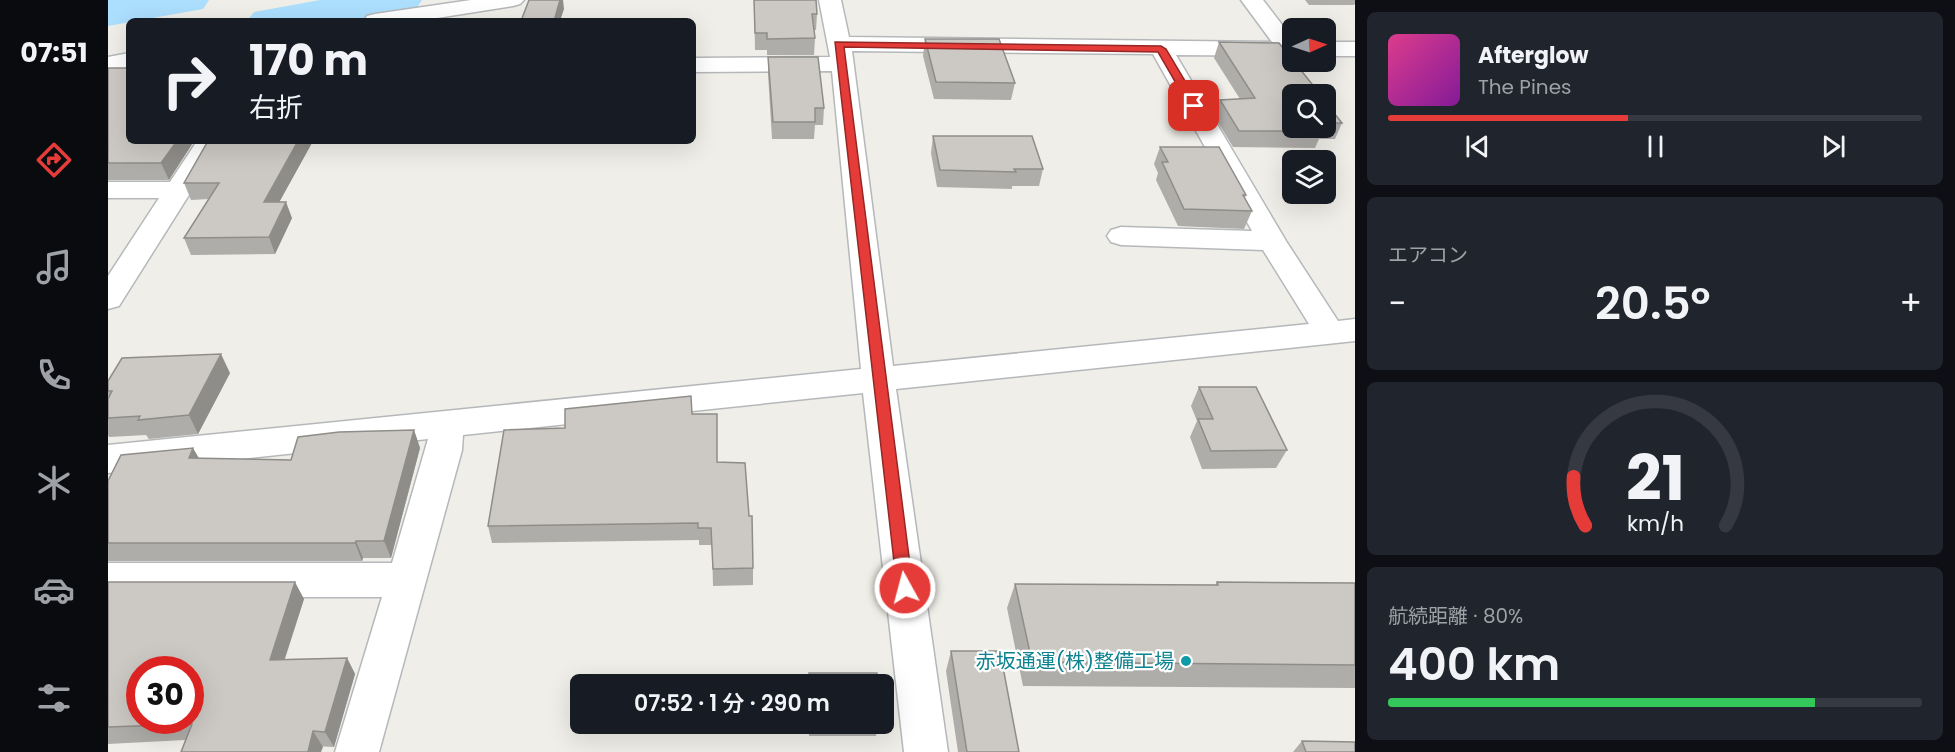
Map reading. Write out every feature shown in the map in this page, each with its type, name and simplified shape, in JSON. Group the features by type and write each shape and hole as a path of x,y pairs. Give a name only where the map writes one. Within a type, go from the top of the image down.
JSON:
{"street":[{"path":"395,18 513,0"},
{"path":"830,0 841,54 878,379 926,752"},
{"path":"1252,0 1282,38"},
{"path":"1161,49 1272,241 1342,331"},
{"path":"696,64 841,54 1282,49"},
{"path":"1336,49 1355,49"},
{"path":"108,64 126,61"},
{"path":"108,76 126,73"},
{"path":"108,299 208,144"},
{"path":"108,190 179,190"},
{"path":"1121,236 1272,241"},
{"path":"108,459 1342,331"},
{"path":"357,752 444,450 447,423"},
{"path":"108,580 406,580"}],"building":[{"path":"529,0 560,0 555,18 522,18"},
{"path":"754,0 816,0 817,14 812,14 815,38 767,39 767,33 755,33"},
{"path":"925,39 999,39 1015,83 936,82"},
{"path":"1219,42 1279,43 1282,47 1282,72 1302,72 1312,84 1282,84 1282,131 1239,131 1220,100 1255,98"},
{"path":"768,57 818,57 824,108 815,108 815,122 773,122"},
{"path":"108,68 126,68 126,144 175,144 161,163 108,163"},
{"path":"933,136 1032,136 1043,169 1014,169 1016,172 940,170"},
{"path":"206,144 296,144 264,202 286,202 269,237 184,238 219,183 184,183"},
{"path":"1160,147 1219,147 1246,195 1243,195 1252,211 1184,209 1162,162 1168,162"},
{"path":"221,354 189,415 138,420 140,416 108,418 108,399 112,391 108,391 108,381 122,358"},
{"path":"1199,387 1256,387 1287,450 1211,451 1198,419 1213,419"},
{"path":"691,396 692,414 717,414 717,462 745,463 749,516 752,516 753,568 713,569 711,528 698,528 698,523 488,526 504,430 565,428 565,409"},
{"path":"414,430 384,541 108,543 108,481 121,455 193,448 189,458 291,460 298,437 339,432"},
{"path":"108,582 295,582 270,660 347,658 325,732 313,731 308,752 181,752 188,734 204,734 204,656 126,656 126,726 108,727"},
{"name":"赤坂通運(株)整備工場","path":"1217,582 1355,583 1355,665 1032,662 1015,584 1218,585"},
{"path":"951,651 1000,651 1019,752 967,752"},
{"path":"809,673 877,674 809,674"},
{"path":"1302,741 1355,742 1355,752 1306,752"}],"waterway":[{"path":"108,13 188,0"},
{"path":"288,18 401,0"}],"place":[{"name":"赤坂通運(株)整備工場","path":"1186,661"}],"route":[{"path":"905,588 839,44 1161,49 1194,106"}]}
